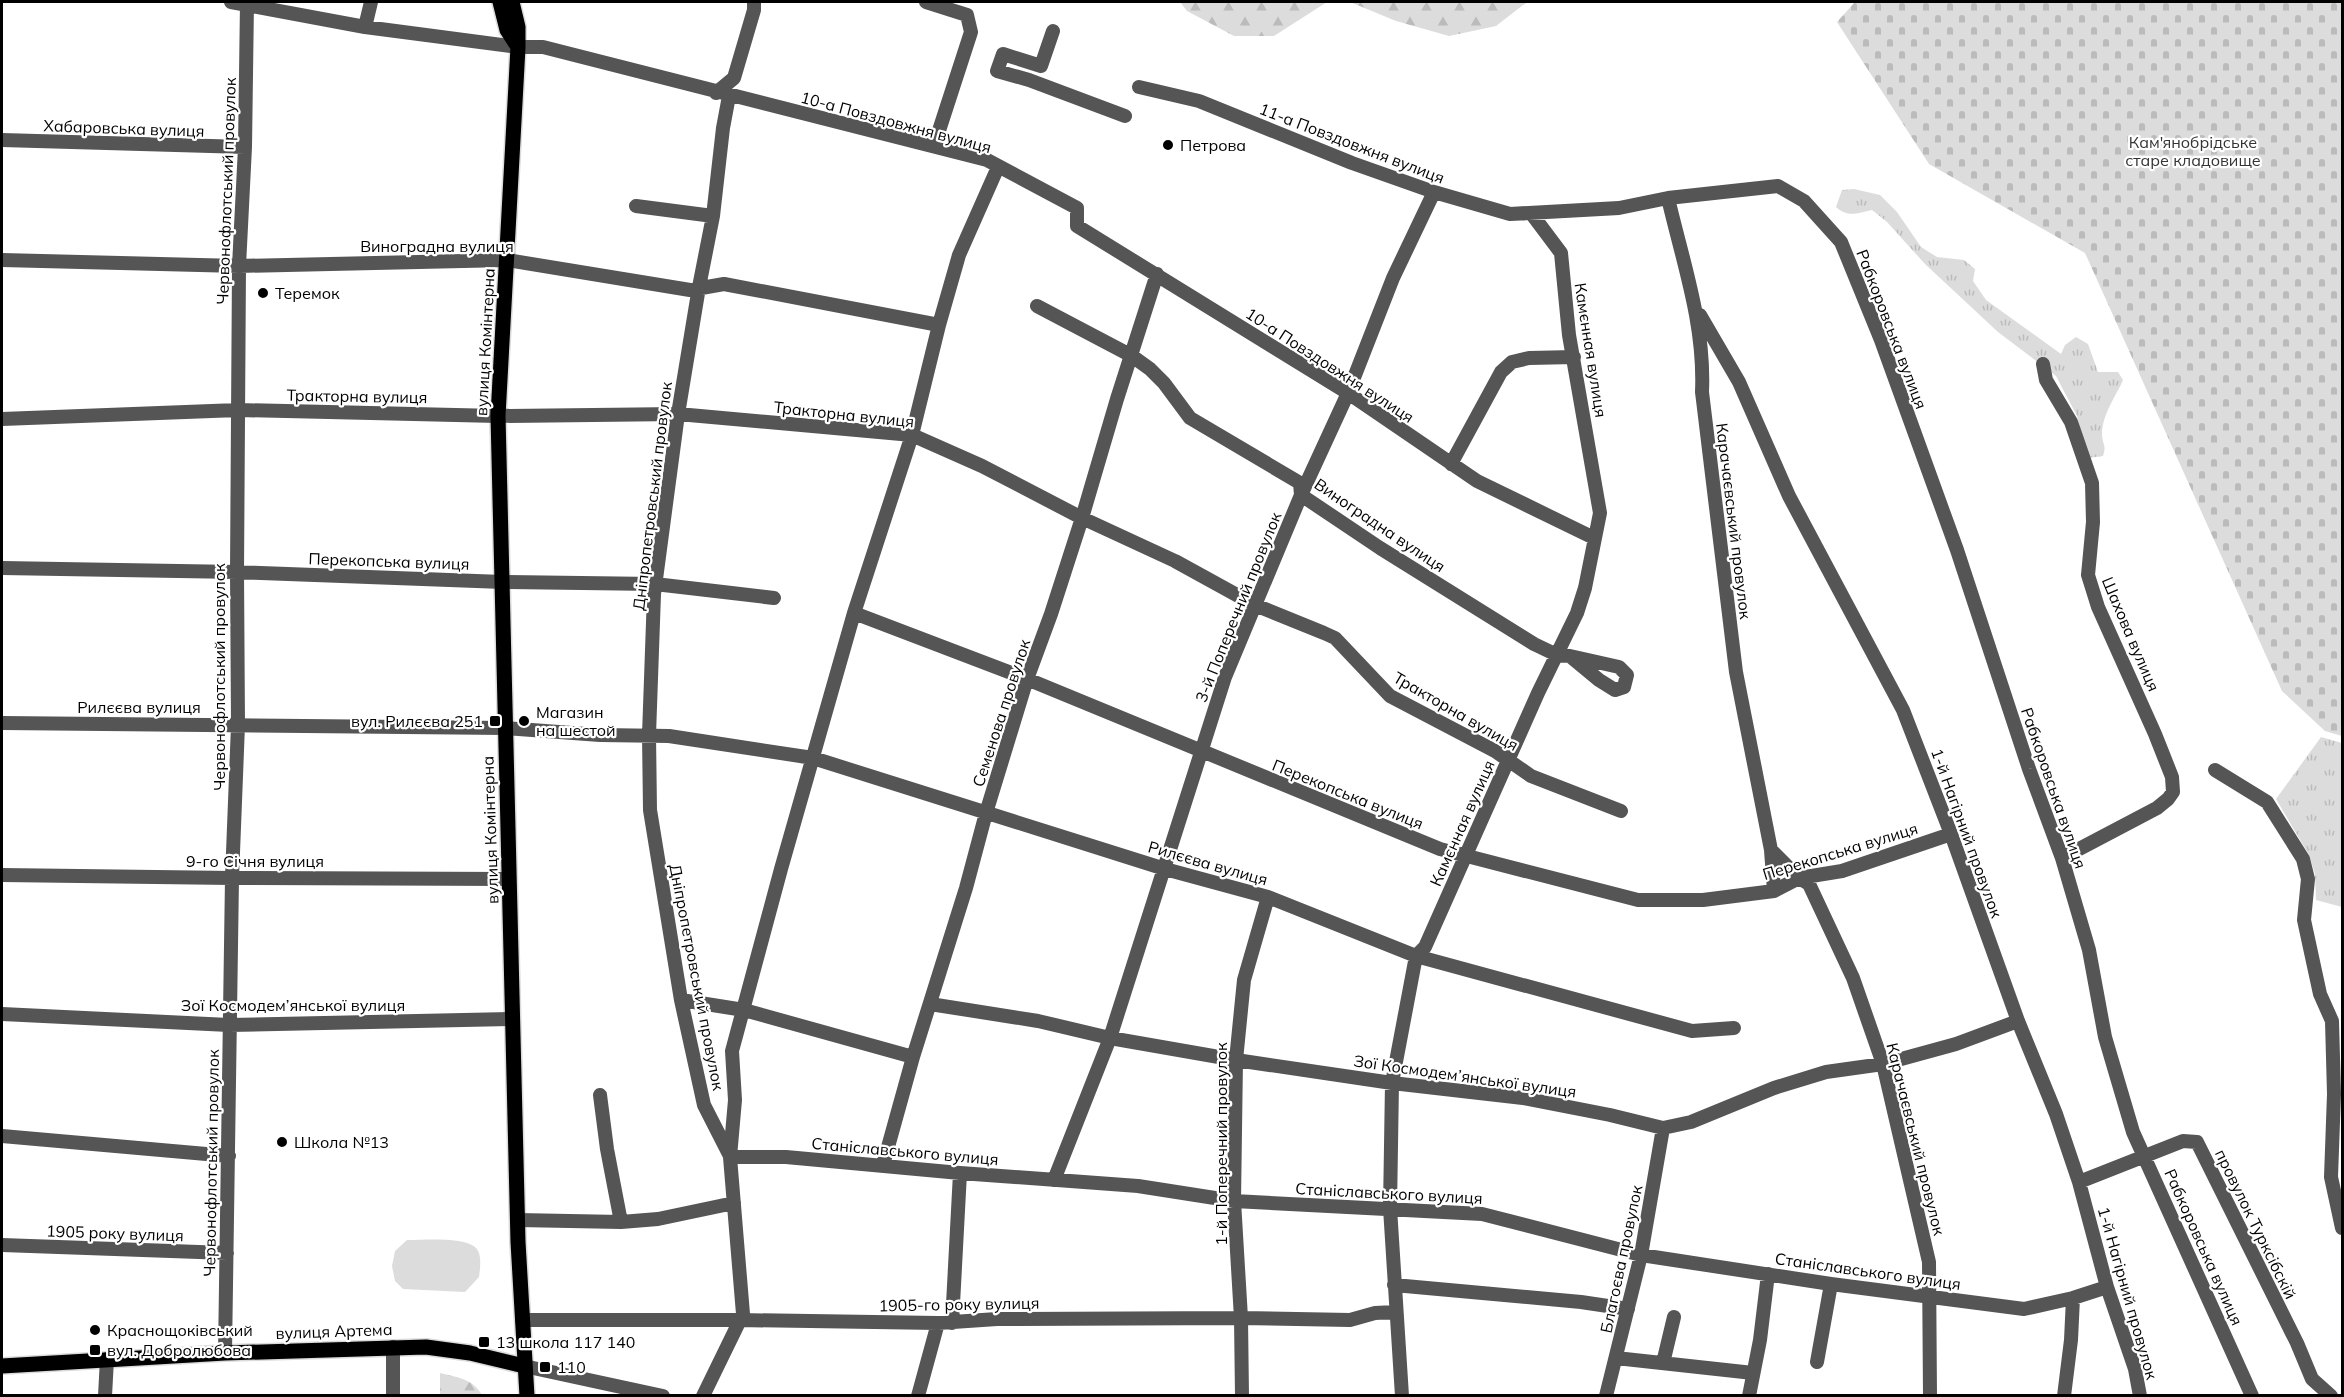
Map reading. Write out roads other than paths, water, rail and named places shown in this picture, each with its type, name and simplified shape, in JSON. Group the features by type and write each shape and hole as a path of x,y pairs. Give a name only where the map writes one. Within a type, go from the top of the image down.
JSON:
{"main road":[{"path":"500,2 507,30 518,47"},
{"name":"вулиця Комінтерна","path":"512,2 519,27 498,416 518,1220 527,1395"},
{"name":"вулиця Артема","path":"2,1366 225,1353 393,1347 426,1347 470,1353 524,1365"}],"street":[{"name":"10-а Повздовжня вулиця","path":"231,2 247,3 365,27 518,47 543,47 987,160 1077,208 1077,226 1348,393 1477,481 1594,538"},
{"path":"365,27 371,2"},
{"path":"722,94 734,78 754,10 754,2"},
{"path":"926,2 967,15 971,32 933,146"},
{"name":"Червонофлотський провулок","path":"225,1353 232,878 238,725 239,266 245,147 247,3"},
{"path":"1053,31 1041,66 1003,54 998,71 1029,80 1125,116"},
{"name":"11-а Повздовжня вулиця","path":"1139,87 1199,101 1352,163 1434,192 1510,214 1620,208 1668,198 1778,186 1804,201"},
{"name":"Дніпропетровський провулок","path":"722,94 723,128 713,216 678,414 655,584 649,735 650,810 681,1000 704,1105 730,1157"},
{"name":"Хабаровська вулиця","path":"2,140 245,147"},
{"name":"Дніпропетровський провулок","path":"730,1157 735,1100 732,1051 854,613 912,435 959,255 998,167"},
{"name":"3-й Поперечний провулок","path":"1054,1180 1110,1038 1225,677 1301,495 1348,393 1393,278 1434,192"},
{"name":"Карачаєвський провулок","path":"1668,198 1697,310 1703,368 1702,393 1736,672 1771,850 1774,891"},
{"name":"Рабкоровська вулиця","path":"1804,201 1841,242 1881,340 1957,550 2029,769 2062,858 2090,950 2105,1037 2133,1132 2252,1395"},
{"path":"636,206 713,216"},
{"name":"Камєнная вулиця","path":"1402,1395 1390,1208 1392,1083 1416,956 1425,947 1509,760 1564,656 1584,588 1600,513 1569,335 1561,253 1531,213"},
{"name":"Виноградна вулиця","path":"2,260 239,266 507,260 690,290 724,284 939,325"},
{"name":"Семенова провулок","path":"884,1165 913,1057 966,888 986,813 1027,679 1082,518 1116,399 1132,356 1157,274"},
{"name":"Виноградна вулиця","path":"1037,306 1132,356 1164,383 1190,418 1300,483 1301,495 1534,644 1564,656"},
{"name":"1-й Нагірний провулок","path":"1697,310 1739,382 1789,496 1903,710 1951,834 2018,1021 2056,1114 2079,1182 2108,1287 2135,1369 2140,1395"},
{"path":"1451,464 1501,372 1512,362 1529,358 1574,357"},
{"name":"Шахова вулиця","path":"2043,364 2046,380 2071,422 2092,483 2093,522 2088,575 2098,607 2172,777 2173,792 2157,808 2062,858"},
{"name":"Тракторна вулиця","path":"2,419 238,410 498,416 678,414 912,435 982,466 1082,518 1175,561 1255,604 1335,638 1390,696 1509,760 1531,776 1621,811"},
{"name":"Перекопська вулиця","path":"2,568 655,584 774,598"},
{"name":"Перекопська вулиця","path":"854,613 1027,679 1440,849 1638,900 1703,900 1774,891 1799,878 1842,871 1951,834"},
{"name":"Рилєєва вулиця","path":"2,723 505,728 600,735 669,736 813,758 1165,869 1268,897 1416,956 1692,1031 1734,1028"},
{"path":"2215,770 2267,802 2303,859 2308,879 2304,920 2320,994 2331,1021 2334,1094 2331,1177 2343,1228"},
{"name":"Карачаєвський провулок","path":"1771,850 1799,878 1809,884 1853,978 1883,1064 1929,1262 1930,1395"},
{"name":"9-го Січня вулиця","path":"2,875 509,879"},
{"name":"1-й Поперечний провулок","path":"1242,1395 1241,1318 1234,1201 1236,1060 1244,980 1268,897"},
{"path":"681,1000 744,1010 913,1057"},
{"name":"Зої Космодем’янської вулиця","path":"930,1004 1038,1021 1110,1038 1236,1060 1392,1083 1523,1098 1663,1128 1691,1122 1774,1088 1826,1072 1883,1064 1956,1044 2018,1021"},
{"name":"Зої Космодем’янської вулиця","path":"2,1014 229,1025 513,1019"},
{"path":"600,1095 621,1222"},
{"name":"Благоєва провулок","path":"1606,1395 1641,1255 1663,1128"},
{"path":"2,1136 229,1156"},
{"name":"провулок Турксібскій","path":"2079,1182 2183,1141 2197,1142 2297,1343 2312,1379 2331,1395"},
{"path":"703,1395 743,1314 730,1157"},
{"name":"Станіславського вулиця","path":"730,1157 786,1157 1138,1186 1234,1201 1482,1214 1641,1255 1831,1284 2024,1309 2108,1287"},
{"path":"918,1395 945,1323 960,1173"},
{"path":"518,1220 621,1222 658,1219 734,1203"},
{"name":"1905 року вулиця","path":"2,1245 227,1253"},
{"path":"1749,1395 1768,1274"},
{"path":"1817,1362 1831,1284"},
{"path":"1394,1285 1581,1302 1628,1309"},
{"path":"2064,1395 2071,1340 2073,1298"},
{"name":"1905-го року вулиця","path":"522,1320 945,1323 998,1319 1350,1320 1375,1313 1395,1312"},
{"path":"1663,1363 1674,1317"},
{"path":"393,1347 393,1395"},
{"path":"1616,1358 1753,1373"},
{"path":"105,1395 107,1359"},
{"name":"вулиця Артема","path":"524,1365 663,1395"}],"place":[{"name":"Петрова","path":"1168,145"},
{"name":"Теремок","path":"263,293"},
{"name":"вул. Рилєєва 251","path":"495,721"},
{"name":"Магазин на шестой","path":"524,721"},
{"name":"Школа №13","path":"282,1142"},
{"name":"Краснощоківський","path":"95,1330"},
{"name":"13 школа 117 140","path":"484,1342"},
{"name":"вул. Добролюбова","path":"95,1350"},
{"name":"110","path":"545,1367"}],"park label":[{"name":"Кам'янобрідське старе кладовище","path":"2193,151"}]}
